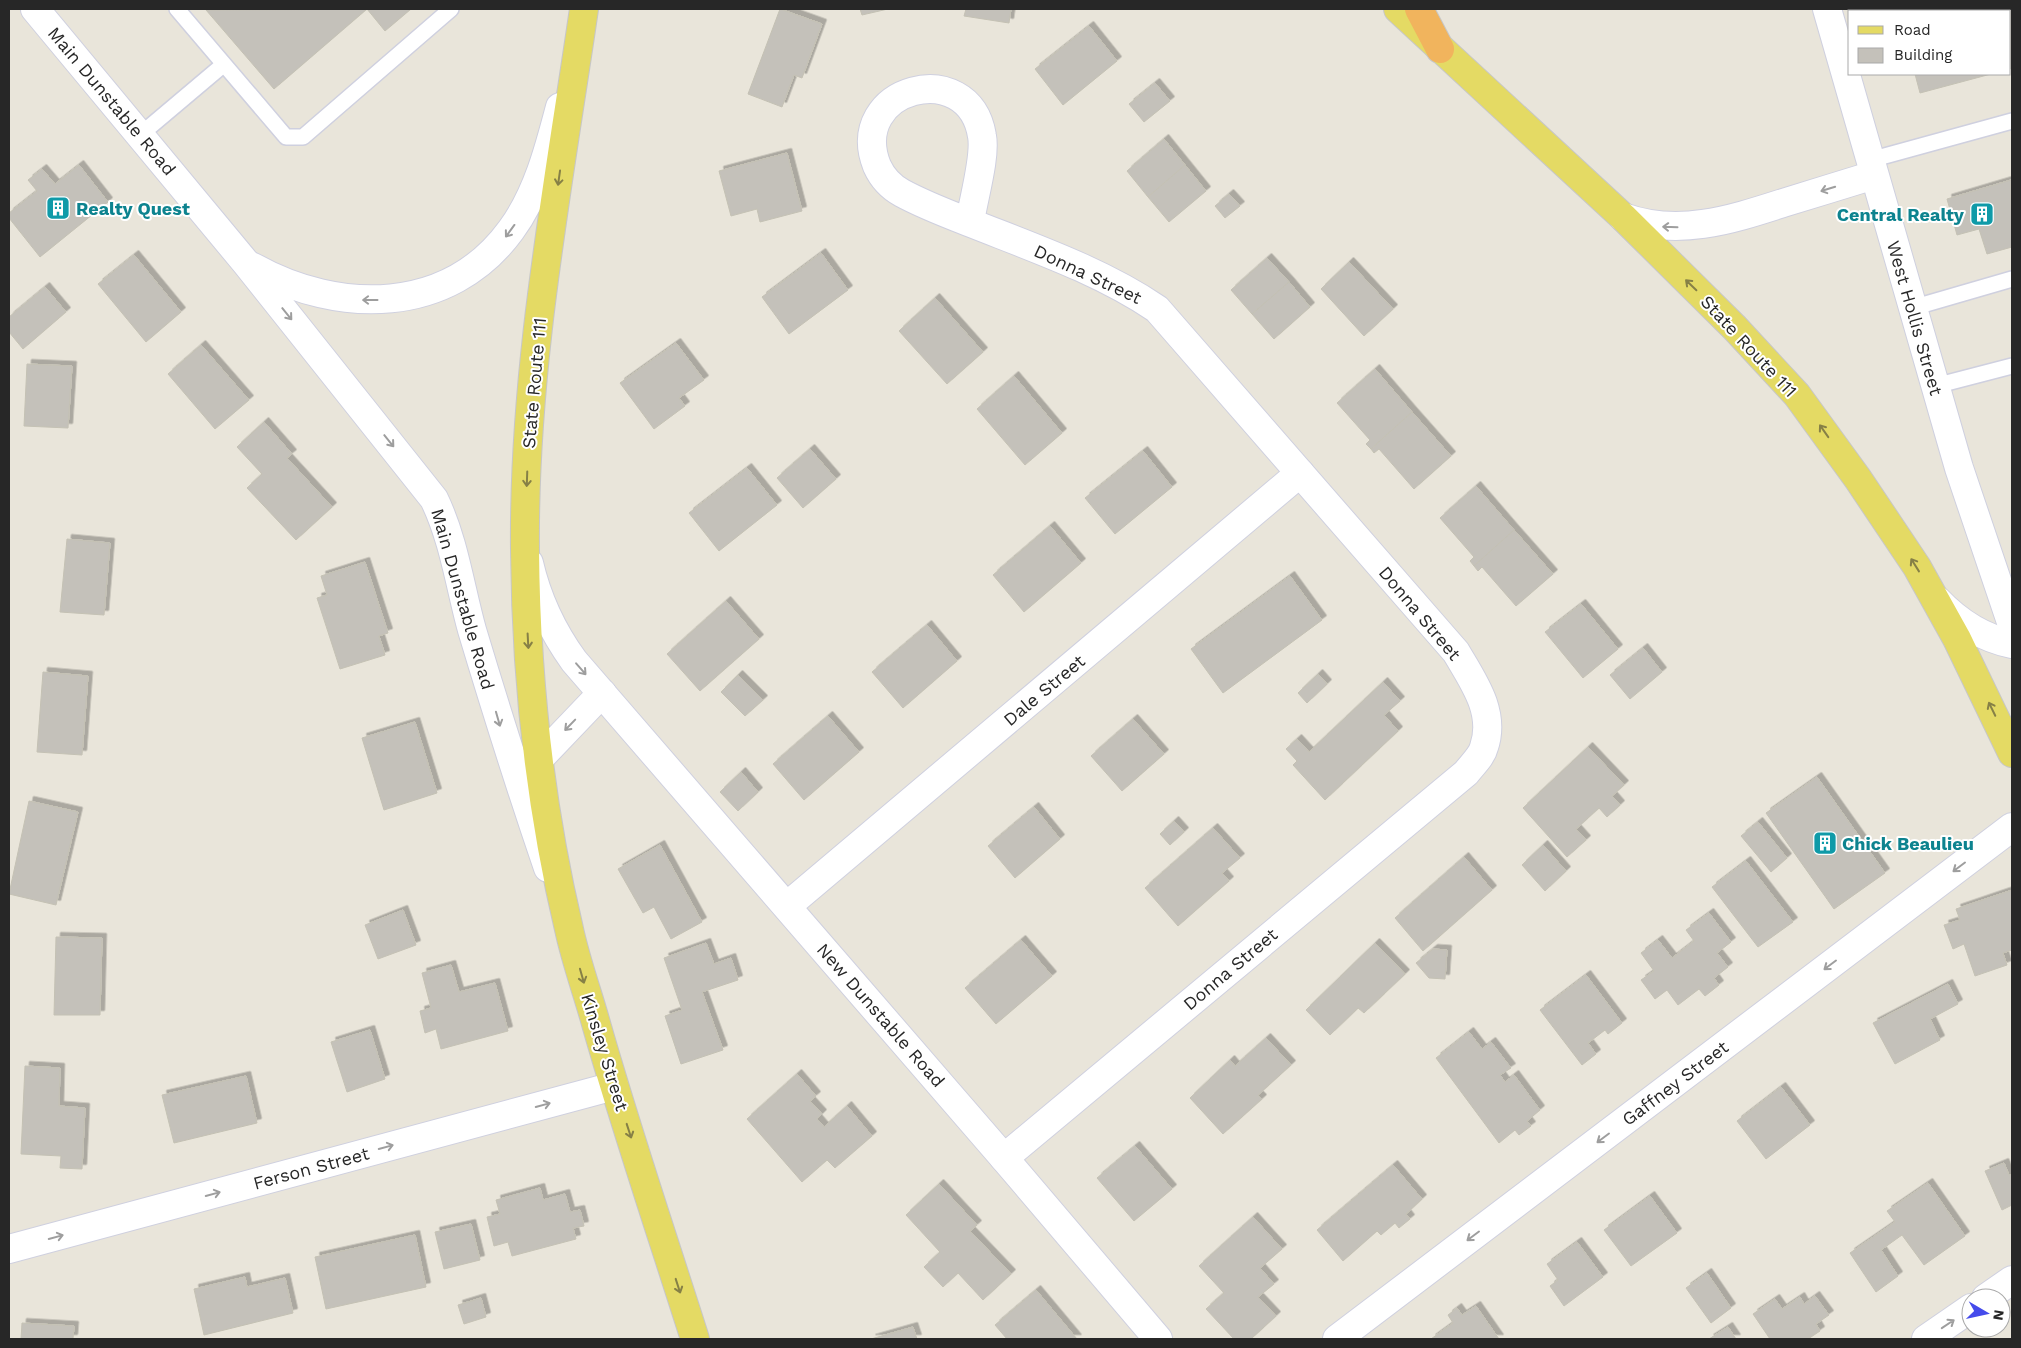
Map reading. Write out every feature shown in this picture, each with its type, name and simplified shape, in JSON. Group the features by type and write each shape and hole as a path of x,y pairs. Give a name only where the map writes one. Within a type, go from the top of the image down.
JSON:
{"highway":[{"path":"1419,9 1440,49"}],"main road":[{"name":"State Route 111","path":"1398,9 1623,217 1741,334 1797,395 1876,504 1935,598 2012,753"},
{"name":"State Route 111","path":"539,759 529,654 525,546 528,443 533,375 546,266 583,15"},
{"name":"Kinsley Street","path":"539,759 569,929 614,1086 694,1339"}],"street":[{"name":"Main Dunstable Road","path":"35,9 246,263 415,473 434,500 441,514 511,761 569,929"},
{"name":"West Hollis Street","path":"1828,9 1935,386 1971,506 2012,625"},
{"name":"Main Dunstable Road","path":"246,263 271,276 310,291 338,298 366,300 396,298 420,293 442,286 474,268 495,250 512,230 532,191 555,126 583,15"},
{"name":"Donna Street","path":"970,222 982,154 982,137 977,120 968,106 955,96 939,89 924,88 908,92 894,99 883,111 875,125 872,140 873,156 879,171 889,184 902,193 1127,289 1157,309 1456,652 1479,690 1488,720 1484,748 1466,773 1004,1158"},
{"path":"1623,217 1647,225 1662,227 1702,225 1751,214 1872,168"},
{"name":"Dale Street","path":"787,906 1300,472"},
{"name":"New Dunstable Road","path":"525,546 535,586 557,637 574,661 1158,1339"},
{"path":"1935,598 1964,625 1992,638 2012,644"},
{"path":"539,759 602,693"},
{"name":"Gaffney Street","path":"1337,1339 2012,827"},
{"name":"Ferson Street","path":"9,1250 614,1086"},
{"path":"2000,1288 2012,1280"},
{"path":"1926,1339 1961,1315"}],"lane":[{"path":"176,9 286,137 303,137 451,9"},
{"path":"140,135 223,65"},
{"path":"1872,168 2012,121"},
{"path":"1912,308 2012,279"},
{"path":"1935,386 2012,366"}],"building":[{"path":"367,9 274,89 206,10"},
{"path":"367,9 411,9 385,31"},
{"path":"780,9 822,24 802,78 794,75 782,107 748,94"},
{"path":"860,9 888,9 862,15"},
{"path":"966,9 1011,9 1009,23 964,16"},
{"path":"2012,9 2012,68 2011,10 1898,10"},
{"path":"1089,26 1117,61 1063,105 1035,69"},
{"path":"1915,75 1987,75 1920,93"},
{"path":"1155,83 1170,101 1144,122 1129,104"},
{"path":"1164,139 1185,165 1148,197 1127,171"},
{"path":"787,153 802,211 760,222 757,209 731,216 719,171"},
{"name":"Realty Quest","path":"79,165 108,202 40,257 9,218 9,213 37,191 28,180 42,169 55,184"},
{"path":"1185,165 1206,191 1169,222 1148,197"},
{"name":"Central Realty","path":"2011,180 2012,247 1987,254 1979,229 1957,235 1947,199"},
{"path":"1229,194 1240,206 1225,218 1215,206"},
{"path":"821,253 848,290 789,334 762,297"},
{"path":"134,255 181,312 146,342 98,284"},
{"path":"1267,258 1289,282 1252,314 1231,290"},
{"path":"1349,262 1393,309 1364,336 1321,289"},
{"path":"1289,282 1310,307 1274,339 1252,314"},
{"path":"45,287 66,312 23,349 9,332 9,317"},
{"path":"935,298 983,352 947,384 899,331"},
{"path":"676,343 704,380 679,398 685,406 654,429 620,383"},
{"path":"201,345 249,400 215,429 168,374"},
{"path":"27,364 72,366 68,428 24,426"},
{"path":"1375,369 1412,412 1371,449 1366,444 1370,440 1337,403"},
{"path":"1014,376 1062,433 1025,465 977,409"},
{"path":"1412,412 1451,456 1414,489 1379,449 1374,453 1371,449"},
{"path":"264,422 292,454 287,458 332,507 296,540 247,488 262,474 237,447"},
{"path":"810,449 836,479 803,508 777,478"},
{"path":"1143,451 1172,487 1115,534 1085,498"},
{"path":"747,468 777,505 719,551 689,513"},
{"path":"1476,486 1514,530 1474,566 1470,561 1474,557 1440,518"},
{"path":"1050,526 1081,563 1024,612 993,575"},
{"path":"1514,530 1553,574 1516,606 1482,567 1478,571 1474,566"},
{"path":"67,539 110,543 104,615 60,612"},
{"path":"365,562 388,633 379,636 385,655 340,669 317,598 327,595 321,576"},
{"path":"1290,576 1322,620 1223,693 1191,649"},
{"path":"726,601 759,639 700,691 667,654"},
{"path":"1581,604 1618,649 1583,678 1545,632"},
{"path":"927,625 957,661 903,708 872,672"},
{"path":"1643,648 1662,672 1630,699 1610,675"},
{"path":"43,672 88,676 82,755 37,752"},
{"path":"1318,674 1327,684 1307,703 1298,693"},
{"path":"738,675 763,700 745,716 721,692"},
{"path":"1383,682 1400,701 1384,715 1398,731 1325,800 1293,765 1297,761 1286,749 1297,739 1309,752"},
{"path":"828,716 859,752 804,800 773,764"},
{"path":"1133,719 1164,754 1122,791 1091,756"},
{"path":"415,722 437,793 384,810 362,738"},
{"path":"1588,747 1624,785 1612,796 1620,805 1607,817 1599,808 1576,829 1586,840 1567,857 1523,808"},
{"path":"741,772 758,792 738,811 720,792"},
{"name":"Chick Beaulieu","path":"1817,777 1885,873 1834,909 1766,813"},
{"path":"29,801 78,812 56,905 9,894"},
{"path":"1034,807 1060,839 1015,878 988,846"},
{"path":"1174,821 1184,832 1170,845 1160,834"},
{"path":"1758,822 1787,858 1771,872 1741,836"},
{"path":"1213,828 1240,858 1222,873 1229,881 1178,926 1145,888"},
{"path":"660,845 702,922 671,939 654,907 643,913 618,869"},
{"path":"1543,845 1566,871 1545,891 1522,865"},
{"path":"1464,857 1492,890 1423,951 1395,918"},
{"path":"1746,861 1793,922 1758,947 1712,887"},
{"path":"2012,890 2012,950 2003,953 2007,965 1975,976 1964,944 1953,949 1944,925 1960,920 1956,909"},
{"path":"403,910 416,945 378,959 365,925"},
{"path":"1709,913 1731,942 1717,953 1728,967 1714,978 1719,985 1705,996 1699,989 1678,1005 1667,990 1655,999 1641,980 1654,971 1641,953 1658,940 1672,958 1694,941 1686,930"},
{"path":"56,937 102,938 100,1015 54,1015"},
{"path":"1021,940 1052,976 996,1024 965,988"},
{"path":"706,943 714,964 731,958 738,980 702,992 723,1050 681,1064 665,1016 682,1010 664,958"},
{"path":"1375,943 1405,974 1364,1013 1358,1008 1330,1035 1306,1010"},
{"path":"1433,949 1447,950 1445,979 1429,978 1416,963"},
{"path":"451,965 459,992 495,983 508,1031 441,1049 436,1029 425,1033 420,1011 431,1008 422,973"},
{"path":"1586,975 1622,1023 1608,1034 1605,1030 1588,1043 1596,1054 1582,1065 1540,1010"},
{"path":"1948,984 1958,1004 1930,1019 1940,1040 1895,1064 1873,1023"},
{"path":"370,1030 385,1079 347,1092 331,1042"},
{"path":"1469,1032 1482,1049 1491,1042 1511,1068 1500,1075 1505,1082 1514,1075 1540,1110 1527,1121 1531,1126 1519,1135 1515,1130 1499,1143 1436,1058"},
{"path":"1266,1038 1291,1065 1258,1095 1262,1099 1223,1134 1190,1098 1230,1060 1235,1066"},
{"path":"25,1066 60,1068 59,1106 85,1108 82,1169 60,1168 61,1156 21,1154"},
{"path":"797,1074 816,1096 810,1101 822,1114 817,1119 824,1127 847,1106 872,1136 835,1168 827,1160 802,1182 747,1119"},
{"path":"246,1076 257,1123 174,1143 162,1095"},
{"path":"1781,1087 1810,1125 1766,1159 1737,1121"},
{"path":"1135,1146 1172,1189 1134,1221 1097,1178"},
{"path":"2004,1163 2009,1175 2012,1174 2012,1205 2002,1210 1985,1171"},
{"path":"1393,1165 1422,1199 1406,1214 1410,1219 1399,1228 1395,1223 1381,1235 1377,1231 1343,1261 1317,1230"},
{"path":"1928,1183 1965,1236 1924,1265 1902,1235 1881,1250 1898,1276 1876,1292 1850,1253 1895,1222 1887,1211"},
{"path":"939,1184 977,1225 970,1231 1011,1274 983,1300 958,1273 943,1287 924,1267 940,1252 906,1215"},
{"path":"540,1188 543,1200 565,1194 570,1212 580,1210 584,1226 573,1228 576,1239 512,1256 508,1242 494,1246 487,1217 500,1214 496,1200"},
{"path":"1650,1196 1677,1233 1631,1266 1604,1230"},
{"path":"1253,1217 1282,1249 1260,1268 1274,1284 1258,1297 1276,1316 1251,1339 1234,1339 1206,1309 1224,1293 1199,1266"},
{"path":"471,1224 480,1260 444,1269 435,1232"},
{"path":"415,1235 426,1287 326,1309 315,1257"},
{"path":"1577,1242 1603,1277 1564,1306 1550,1286 1558,1280 1547,1264"},
{"path":"1707,1273 1731,1308 1711,1323 1686,1288"},
{"path":"245,1277 247,1287 285,1278 293,1313 204,1335 194,1289"},
{"path":"1036,1290 1077,1339 1007,1339 995,1325"},
{"path":"1815,1296 1829,1315 1816,1324 1820,1331 1808,1339 1770,1339 1753,1314 1775,1299 1782,1309 1800,1297 1804,1304"},
{"path":"481,1298 486,1317 464,1324 458,1305"},
{"path":"1476,1306 1499,1339 1431,1339 1453,1323 1448,1315 1457,1308 1462,1315"},
{"path":"22,1323 74,1326 73,1339 21,1339"},
{"path":"913,1327 917,1339 871,1339"},
{"path":"1728,1327 1736,1339 1709,1339"}],"place":[{"name":"Realty Quest","path":"58,208"},
{"name":"Central Realty","path":"1982,214"},
{"name":"Chick Beaulieu","path":"1825,843"}]}
